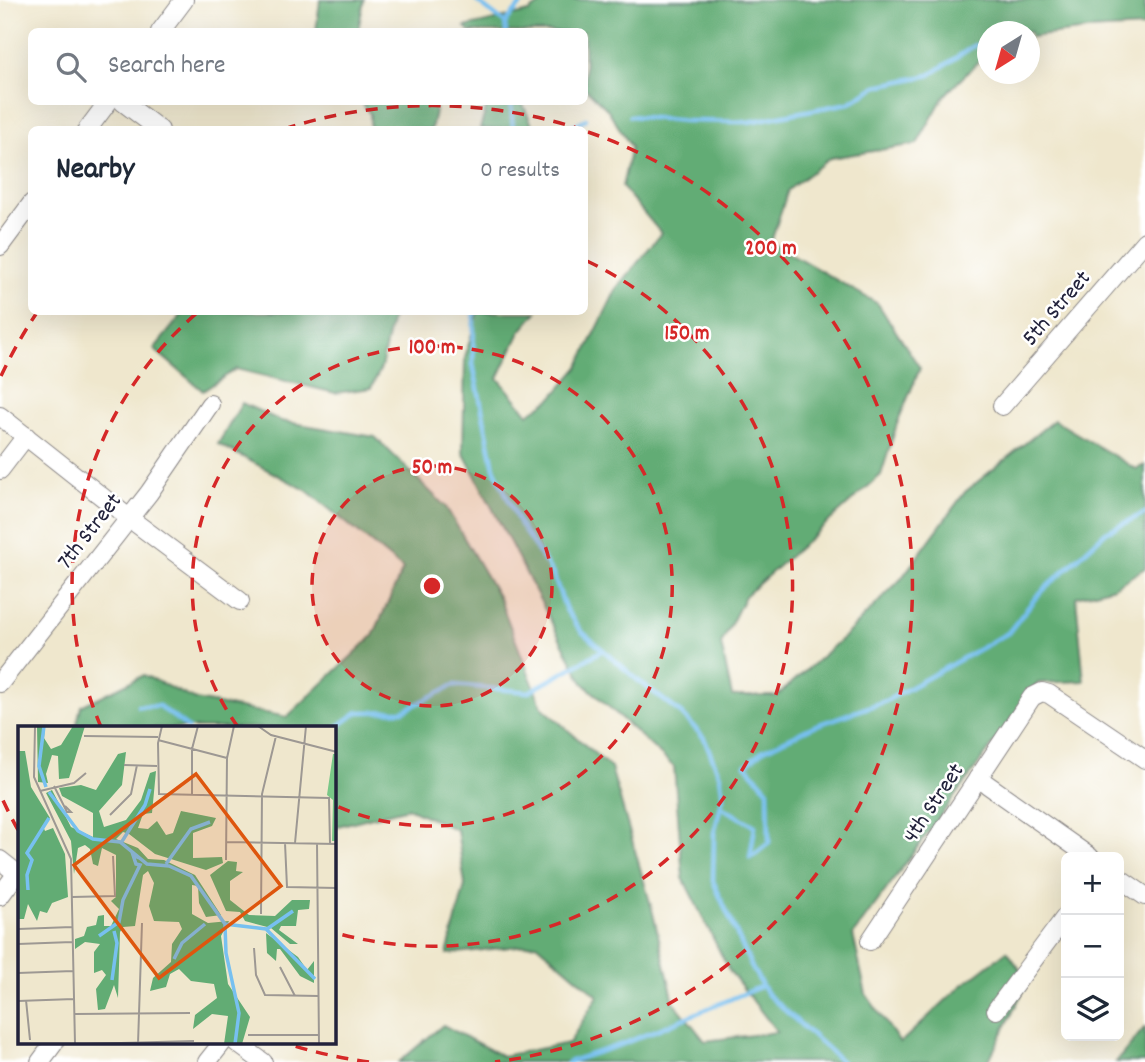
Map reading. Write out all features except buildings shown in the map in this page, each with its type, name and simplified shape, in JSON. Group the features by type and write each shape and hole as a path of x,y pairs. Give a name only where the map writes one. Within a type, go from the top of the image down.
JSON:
{"street":[{"path":"163,28 184,0"},
{"path":"90,126 106,105"},
{"path":"127,105 155,126"},
{"path":"0,246 6,226 28,207"},
{"name":"5th Street","path":"1002,406 1145,242"},
{"name":"7th Street","path":"0,682 149,493 210,404"},
{"path":"0,416 240,601"},
{"path":"0,470 26,436"},
{"name":"4th Street","path":"870,941 1032,697 1049,694 1145,759"},
{"path":"978,778 1083,852"},
{"path":"0,860 18,874 0,896"},
{"path":"1124,881 1145,896"},
{"path":"996,1010 1061,923"},
{"path":"40,1062 53,1044"},
{"path":"207,1062 221,1044"},
{"path":"238,1044 263,1062"}],"green space":[{"path":"320,0 364,0 359,28 316,28"},
{"path":"546,0 1145,0 1145,27 1040,36 1040,21 977,21 977,63 944,96 917,144 830,158 788,190 771,242 878,304 920,368 897,424 881,475 745,596 721,644 732,696 777,696 846,635 901,579 965,492 1054,420 1136,469 1145,465 1145,568 1114,587 1076,597 1084,681 1038,683 853,935 866,994 900,1043 960,987 1007,951 1028,981 988,1062 399,1062 443,1025 502,1056 569,1043 598,996 537,944 447,954 465,885 457,830 408,808 336,826 336,726 76,726 81,706 144,675 196,700 287,717 373,636 403,569 306,490 218,444 242,403 281,421 375,437 446,507 499,598 542,707 611,768 652,909 674,1002 705,1041 777,1032 729,970 683,878 674,767 583,683 463,452 465,357 477,315 534,315 520,332 498,378 528,414 552,398 578,368 616,290 661,233 622,187 631,147 608,110 588,91 588,28 465,27 529,12"},
{"path":"363,105 436,105 432,126 370,126 370,114"},
{"path":"487,105 523,105 533,126 481,126"},
{"path":"182,315 392,315 381,368 371,388 335,393 236,369 203,391 154,349"},
{"path":"1145,1027 1145,1062 1116,1062"}],"waterway":[{"path":"475,0 505,23"},
{"path":"506,28 505,23 525,0"},
{"path":"630,116 686,121 748,122 849,103 877,86 930,75 975,45"},
{"path":"511,105 513,126"},
{"path":"573,126 586,119"},
{"path":"474,315 473,364 494,468 520,525 553,574 566,610 581,631 682,714 704,738 720,776 723,797 714,833 713,881 752,968 767,994 842,1062"},
{"path":"721,807 755,826 750,858 769,843 768,790 746,765 762,751 814,726 886,701 1008,633 1037,596 1106,532 1145,513"},
{"path":"336,728 358,712 403,711 454,685 529,692 603,650"},
{"path":"138,706 159,706 185,726"},
{"path":"568,1062 623,1044 762,986"}]}
